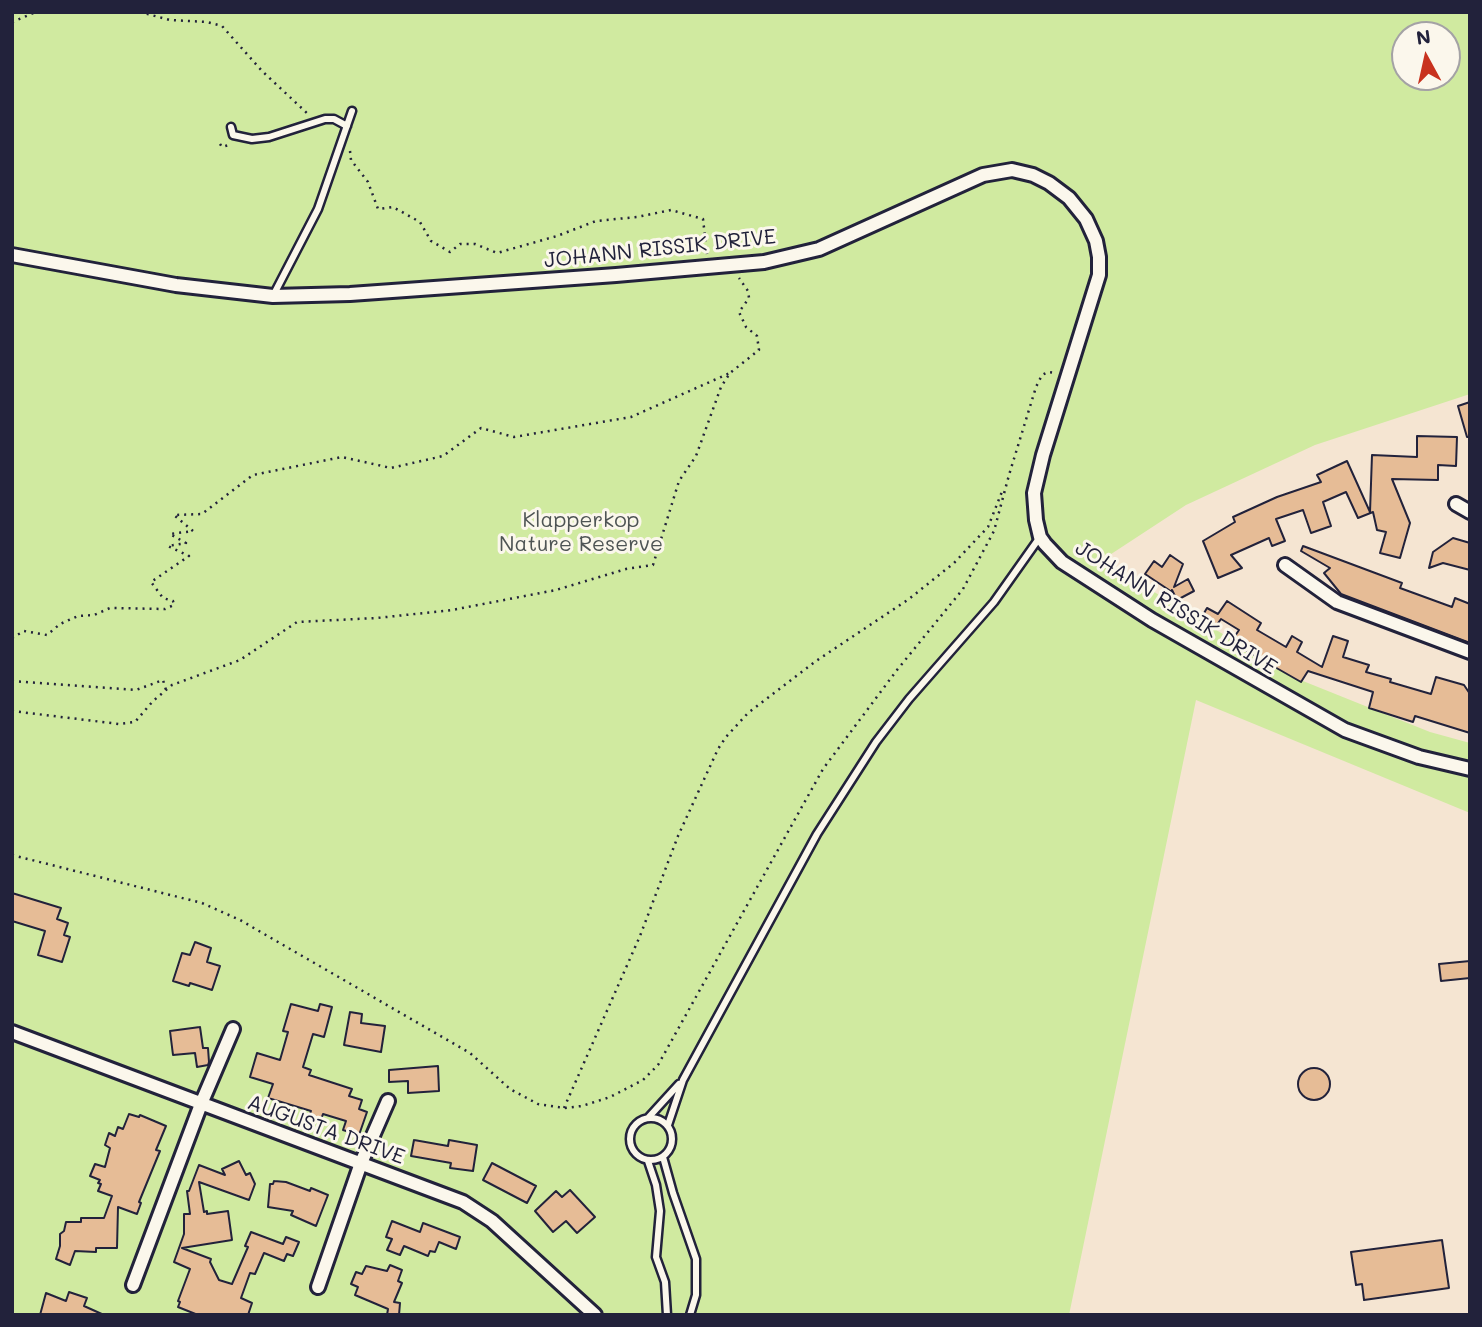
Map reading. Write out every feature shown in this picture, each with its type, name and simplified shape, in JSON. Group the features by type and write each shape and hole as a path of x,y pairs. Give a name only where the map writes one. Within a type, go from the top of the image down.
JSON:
{"street":[{"name":"JOHANN RISSIK DRIVE","path":"12,254 176,285 273,296 455,287 764,262 819,249 983,175 1012,170 1033,175 1069,198 1086,219 1096,241 1099,257 1099,275 1043,455 1034,493 1040,537 1053,553 1074,570 1262,685 1345,730 1419,757 1470,769"},
{"path":"1456,504 1470,512"},
{"path":"1284,565 1337,602 1470,652"},
{"path":"133,1284 201,1104 233,1029"},
{"name":"AUGUSTA DRIVE","path":"12,1032 463,1202 478,1210 594,1315"},
{"path":"318,1287 361,1163 388,1101"}],"lane":[{"path":"273,296 318,209 352,111"},
{"path":"231,127 233,135 252,139 334,119 347,126"},
{"path":"668,1125 683,1080 817,834 876,742 909,699 994,601 1040,537"},
{"path":"667,1315 665,1282 656,1257 660,1210 656,1185 648,1161 635,1152 630,1138 635,1125 648,1118 683,1080"},
{"path":"648,1118 662,1120 668,1125 673,1138 663,1157 648,1161"},
{"path":"663,1157 696,1259 696,1295 690,1315"}],"path":[{"path":"12,22 36,12"},
{"path":"141,12 170,20 207,22 222,26 262,71 317,122"},
{"path":"349,149 351,160 368,182 378,209 393,207 419,222 431,241 450,252 460,244 475,244 497,253 557,236 596,221 637,218 671,210 703,219 708,258"},
{"path":"12,638 24,631 47,635 60,624 78,616 94,615 110,608 165,609 174,605 173,601 163,598 150,582 189,556 168,545 186,542 170,534 192,531 174,515 202,514 253,475 342,457 391,468 443,456 481,428 514,436 631,417 730,373 759,350 757,337 746,327 739,312 749,298 748,290 729,265"},
{"path":"12,855 202,903 228,915 470,1053 525,1099 564,1108 582,1106 610,1097 643,1080 658,1065 823,769 897,670 963,589 994,531 1036,387 1042,375 1054,372 1068,377"},
{"path":"12,711 119,724 135,722 153,701 172,685 240,660 297,622 377,618 452,610 556,590 626,569 653,565 679,481 696,456 721,387 730,373"},
{"path":"564,1108 640,936 678,836 722,743 748,713 817,661 909,599 954,563 988,527 1009,475"},
{"path":"12,681 136,690 163,680 166,690"}],"green space":[{"name":"Klapperkop Nature Reserve","path":"12,12 1470,12 1470,394 1315,445 1186,505 1102,560 1293,677 1430,732 1470,743 1470,813 1196,700 1069,1315 12,1315"}],"building":[{"path":"1470,402 1470,437 1467,437 1458,406"},
{"path":"1417,436 1457,437 1456,466 1438,465 1438,480 1392,479 1410,523 1400,558 1380,553 1386,532 1377,530 1373,512 1358,518 1346,492 1323,502 1331,526 1311,533 1303,510 1276,519 1285,541 1272,546 1269,538 1231,555 1242,568 1218,578 1203,541 1235,522 1233,517 1277,497 1321,482 1317,475 1347,461 1370,512 1372,455 1417,457"},
{"path":"1453,538 1470,543 1470,570 1443,563 1429,568 1433,552"},
{"path":"1303,546 1402,583 1400,588 1452,607 1455,598 1470,604 1470,643 1341,594 1324,573 1330,568 1301,551"},
{"path":"1170,555 1183,564 1174,587 1188,579 1194,591 1177,600 1172,590 1145,574 1154,561 1162,567"},
{"path":"1227,601 1261,623 1257,630 1286,647 1292,636 1302,642 1297,652 1322,667 1333,636 1348,641 1343,657 1369,665 1366,672 1391,679 1390,682 1431,694 1436,677 1464,685 1470,694 1470,733 1415,716 1413,722 1369,708 1373,692 1308,671 1301,682 1231,642 1239,630 1221,619 1214,629 1200,620 1207,608 1218,614"},
{"path":"12,893 61,908 57,919 68,923 64,935 70,937 62,962 38,955 45,931 12,921"},
{"path":"195,942 211,948 207,962 220,966 212,990 173,981 182,953 190,955"},
{"path":"1470,961 1470,978 1441,981 1439,964"},
{"path":"291,1004 318,1011 320,1004 332,1007 324,1037 313,1034 303,1067 311,1070 309,1075 352,1089 349,1096 362,1100 359,1109 367,1112 359,1135 343,1130 346,1121 323,1114 320,1122 308,1119 311,1111 268,1098 273,1084 250,1077 257,1053 280,1060 288,1032 283,1031"},
{"path":"350,1012 362,1014 361,1023 385,1026 381,1052 344,1045"},
{"path":"200,1027 203,1048 208,1048 209,1062 208,1065 197,1067 195,1053 173,1055 170,1031"},
{"path":"438,1066 439,1091 408,1093 408,1081 389,1082 389,1070"},
{"path":"1314,1068 1326,1072 1330,1084 1326,1096 1314,1100 1302,1096 1298,1084 1302,1072"},
{"path":"129,1114 140,1115 166,1126 156,1150 160,1151 139,1202 141,1203 137,1214 118,1207 117,1248 96,1248 96,1252 75,1251 70,1265 56,1259 60,1234 64,1231 66,1222 81,1222 81,1218 104,1218 112,1196 98,1191 100,1180 90,1176 95,1164 105,1167 110,1148 105,1145 109,1133 115,1136 118,1127 123,1129"},
{"path":"414,1140 448,1146 449,1140 477,1145 473,1171 450,1168 451,1163 411,1156"},
{"path":"239,1161 246,1175 250,1173 255,1184 249,1200 199,1182 204,1212 207,1211 207,1214 228,1211 232,1240 182,1248 211,1259 219,1280 232,1284 248,1247 245,1246 251,1232 283,1244 286,1237 299,1242 293,1256 287,1254 284,1261 264,1253 255,1274 250,1273 241,1298 252,1303 248,1315 198,1315 178,1307 190,1269 174,1262 184,1234 184,1214 190,1214 187,1191 199,1165 225,1175 222,1169"},
{"path":"492,1163 536,1186 527,1203 483,1180"},
{"path":"274,1181 286,1182 310,1191 311,1188 328,1195 316,1226 291,1215 293,1211 268,1207 270,1184"},
{"path":"570,1190 595,1217 577,1233 566,1221 553,1232 535,1211 556,1191 562,1197"},
{"path":"392,1221 420,1232 423,1223 460,1237 456,1249 439,1242 435,1252 430,1251 428,1256 404,1246 400,1255 387,1250 392,1239 386,1237"},
{"path":"1442,1240 1449,1288 1364,1300 1362,1284 1356,1285 1351,1252"},
{"path":"390,1265 402,1270 398,1281 402,1283 394,1302 400,1303 399,1315 387,1315 388,1309 355,1295 358,1287 351,1284 356,1272 362,1274 366,1266 387,1271"},
{"path":"69,1292 87,1298 84,1306 104,1315 40,1315 46,1293 66,1301"}]}
